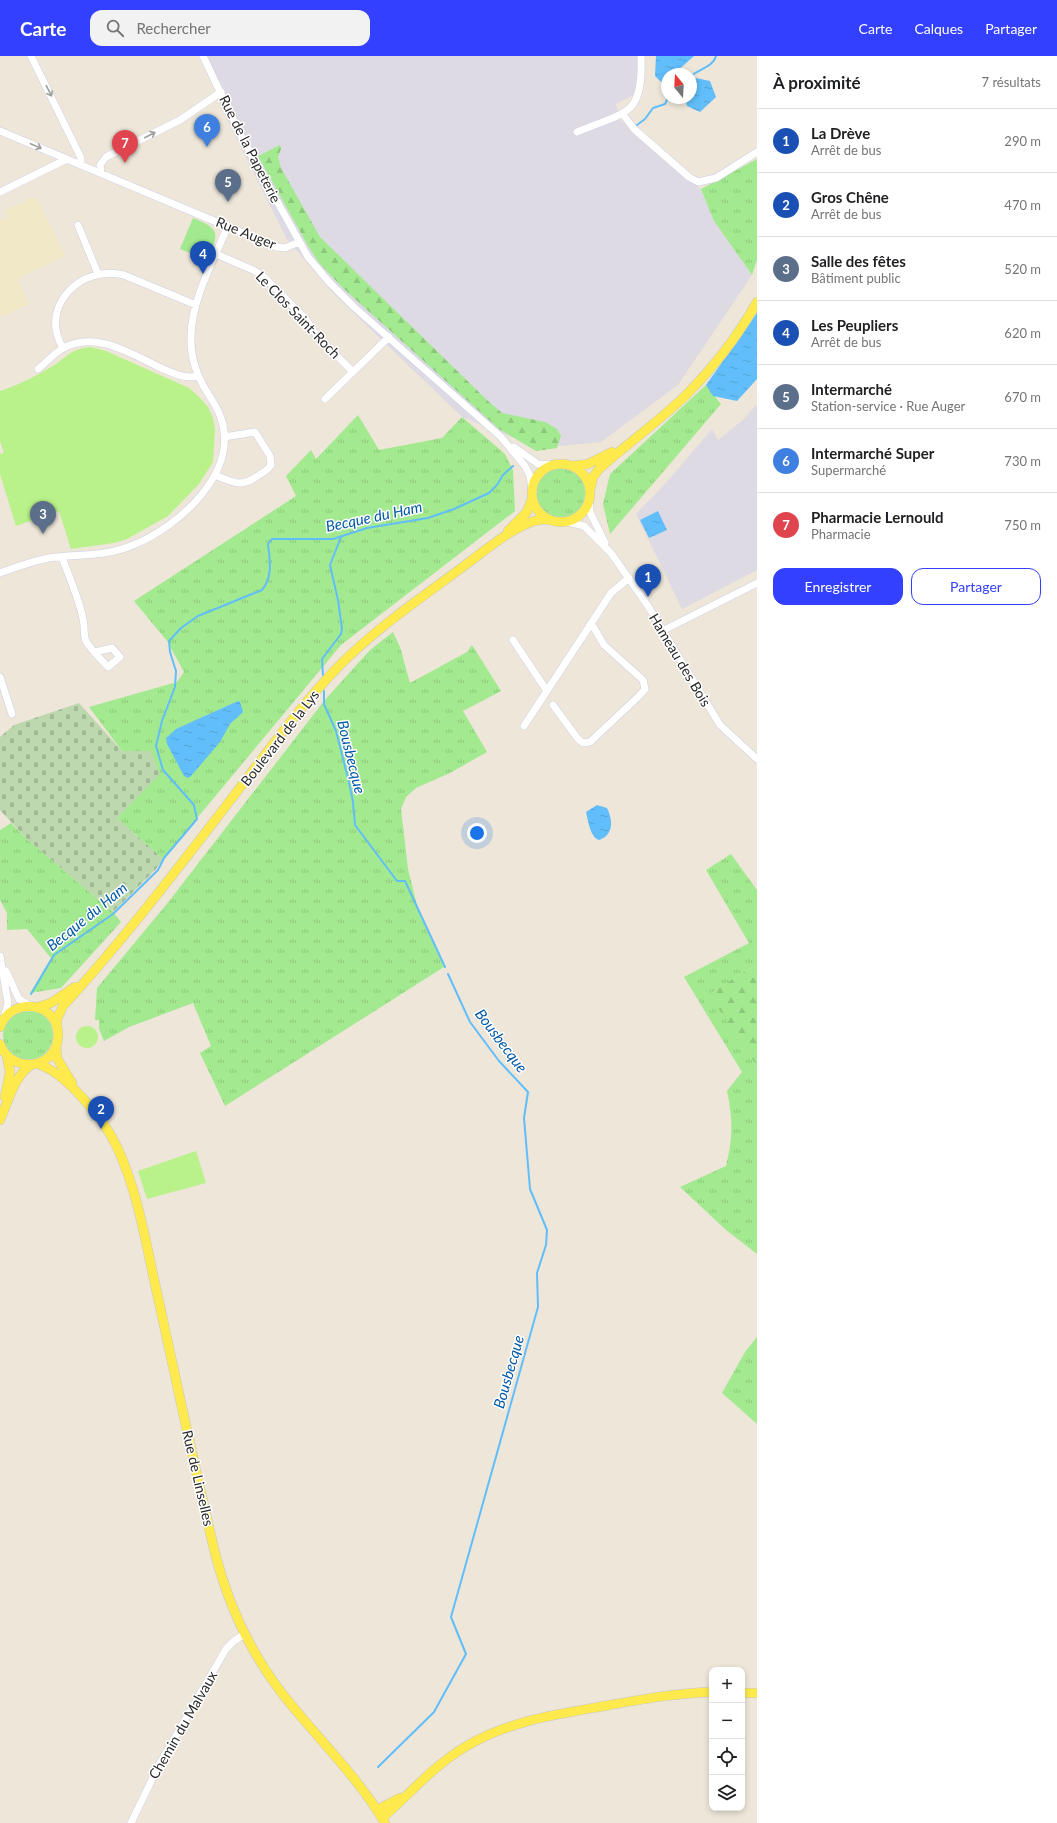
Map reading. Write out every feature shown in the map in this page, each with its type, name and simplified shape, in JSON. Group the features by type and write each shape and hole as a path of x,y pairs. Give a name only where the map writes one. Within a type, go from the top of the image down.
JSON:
{"main road":[{"path":"638,435 593,462 580,466 559,464 552,465 540,473 532,489 532,499 538,511 548,520 558,522 568,522 580,516 589,501 591,481 597,471 674,405 706,374 730,344 757,302"},
{"path":"570,465 583,474 590,490"},
{"name":"Boulevard de la Lys","path":"492,546 524,516 530,508 532,499"},
{"name":"Boulevard de la Lys","path":"56,1046 58,1039 57,1019 62,1009 137,921 296,716 328,678 370,637 492,546 531,522 540,519 548,520"},
{"name":"Boulevard de la Lys","path":"4,1018 16,1008 49,1004 68,993 100,963"},
{"path":"34,1006 50,1015 57,1028"},
{"path":"0,1026 4,1018"},
{"path":"0,1044 7,1056 10,1072 0,1115"},
{"path":"0,1120 17,1082 25,1070 48,1057 56,1046"},
{"name":"Rue de Linselles","path":"56,1046 56,1055 60,1064 83,1099 107,1129 123,1160 132,1188 215,1553 229,1600 261,1663 282,1693 354,1777 381,1817"},
{"name":"Rue de Linselles","path":"7,1056 18,1063 34,1064 52,1070 83,1099"},
{"path":"381,1817 439,1765 464,1748 494,1732 521,1722 551,1715 662,1696 709,1692"},
{"path":"745,1693 757,1694"}],"street":[{"path":"31,56 81,158 81,165"},
{"name":"Rue de la Papeterie","path":"203,56 246,144 299,242"},
{"path":"578,132 622,113 634,106 639,96 641,86 641,56"},
{"path":"101,173 100,165 106,157 180,120 221,92"},
{"path":"622,113 637,131 689,177 698,182 708,181 721,175 757,152"},
{"name":"Rue Auger","path":"0,131 279,248 288,247 299,242 308,257 330,282 501,437 534,461 542,465 552,465"},
{"path":"0,192 67,159"},
{"path":"78,225 98,274"},
{"path":"0,573 33,561 115,551 145,540 161,531 179,517 200,495 215,475 222,456 224,437 220,413 198,376 191,341 196,305 228,226"},
{"name":"Le Clos Saint-Roch","path":"216,254 263,276 305,318 317,336 353,372"},
{"path":"64,348 58,338 55,327 56,317 61,302 77,283 98,274 112,272 124,275 196,305"},
{"path":"325,399 389,337"},
{"path":"38,369 64,348 77,342 102,342 185,378 198,376"},
{"path":"215,475 235,483 244,483 268,470 271,465 270,456 255,432 224,437"},
{"name":"Rue Auger","path":"501,437 525,466 530,476 532,489"},
{"name":"Hameau des Bois","path":"589,501 592,518 611,553 629,578 662,630 722,728 757,759"},
{"name":"Hameau des Bois","path":"568,522 584,526 611,553"},
{"path":"62,557 83,617 84,637 95,652"},
{"path":"524,726 611,593 629,578"},
{"path":"662,630 757,583"},
{"path":"553,705 578,739 583,743 590,742 639,696 644,689 643,680 604,645 591,623"},
{"path":"513,640 547,691"},
{"path":"0,677 12,714"},
{"path":"0,956 18,997 22,1001 34,1006"},
{"path":"0,956 8,1003 4,1018"},
{"name":"Chemin du Malvaux","path":"131,1823 159,1765 226,1650 234,1641 245,1634"}],"shaded area":[{"path":"204,56 638,56 636,94 616,104 620,120 701,189 714,221 752,275 678,385 601,442 539,448 462,417 332,292 286,238 220,105"},
{"path":"36,196 65,256 21,277 19,283 29,304 2,317 0,314 0,216 3,221 8,218 5,211"},
{"path":"757,404 757,570 682,609 636,514 664,485 712,429 718,440 743,420"}],"green space":[{"path":"280,145 281,149 278,157 281,168 320,237 502,413 545,422 557,429 561,436 557,448 536,451 499,429 344,289 319,263 258,156"},
{"path":"757,159 757,260 752,275 714,221 701,189"},
{"path":"193,218 209,226 215,233 214,244 207,260 180,249"},
{"path":"91,347 106,351 189,388 200,398 208,407 213,418 215,429 213,462 199,484 168,516 127,539 114,543 71,549 59,511 16,526 0,474 0,454 4,453 0,441 0,391 38,374 73,352"},
{"path":"706,385 721,404 610,534 603,504 610,474"},
{"path":"358,415 379,450 442,438 462,417 505,454 513,470 515,511 341,645 163,859 117,818 159,774 122,751 89,707 177,682 184,672 167,641 134,601 296,496 286,476 311,450 316,459"},
{"path":"560,468 570,470 578,475 583,483 585,493 583,503 578,511 570,516 560,518 550,516 542,511 537,503 535,493 537,483 542,475 550,470"},
{"path":"393,632 400,647 410,683 467,652 472,645 501,691 463,711 487,752 450,773 416,788 406,797 401,809 408,869 419,913 444,967 225,1106 200,1053 211,1046 193,1003 129,1027 104,1041 99,1029 99,1020 95,1020 97,988 166,905 324,701 370,650"},
{"path":"79,703 122,751 151,751 160,774 117,818 163,859 156,869 113,912 27,839 0,810 0,737 14,725"},
{"path":"11,823 27,839 113,912 121,922 61,988 30,993 51,958 27,929 7,930 7,913 0,900 0,830"},
{"path":"731,854 757,890 757,964 710,994 757,1066 757,1254 726,1230 680,1187 726,1166 731,1137 730,1111 727,1091 742,1072 684,977 749,943 706,870"},
{"path":"757,964 757,1066 709,994"},
{"path":"28,1010 37,1012 46,1017 51,1026 53,1035 51,1044 46,1053 37,1058 28,1060 19,1058 10,1053 5,1044 3,1035 5,1026 10,1017 19,1012"},
{"path":"87,1026 91,1027 97,1033 97,1041 91,1047 87,1048 83,1047 77,1041 76,1037 77,1033 83,1027"},
{"path":"196,1151 206,1183 147,1199 138,1171"},
{"path":"757,1337 757,1424 722,1393 745,1352"}],"water":[{"path":"656,56 694,56 681,68 661,68 661,82 655,76"},
{"path":"697,78 710,81 716,97 700,112 687,106 686,104 697,104"},
{"path":"757,313 757,379 737,401 713,396 706,385"},
{"path":"658,511 667,530 649,538 640,520"},
{"path":"238,701 240,702 243,712 230,724 220,742 191,776 188,778 184,776 167,744 166,738 176,729"},
{"path":"597,805 607,808 611,822 610,831 604,838 599,840 591,832 586,812"}],"waterway":[{"name":"Becque du Ham","path":"697,72 712,63 716,56"},
{"name":"Becque du Ham","path":"637,125 645,119 653,108 665,104"},
{"name":"Becque du Ham","path":"31,994 54,955 113,914 158,870 164,858 197,819 194,805 163,770 156,746 162,721 175,687 176,671 170,652 169,641 181,628 198,616 262,590 268,580 270,568 268,544 272,539 333,539 367,528 428,518 454,509 489,493 497,485 503,475 513,466"},
{"name":"Bousbecque","path":"323,675 322,659 341,634 342,629 338,600 330,565 341,537"},
{"name":"Bousbecque","path":"324,691 324,704 336,731 349,782 355,825 397,881 405,881 445,967"},
{"name":"Bousbecque","path":"378,1767 434,1712 466,1654 451,1617 538,1307 537,1273 546,1245 547,1230 530,1189 524,1118 528,1092 499,1061 470,1022 448,974"}],"place":[{"name":"Intermarché Super","path":"207,147"},
{"name":"Pharmacie Lernould","path":"125,163"},
{"name":"Intermarché","path":"228,202"},
{"name":"Les Peupliers","path":"203,274"},
{"name":"Salle des fêtes","path":"43,534"},
{"name":"La Drève","path":"648,597"},
{"name":"Gros Chêne","path":"101,1129"}]}
